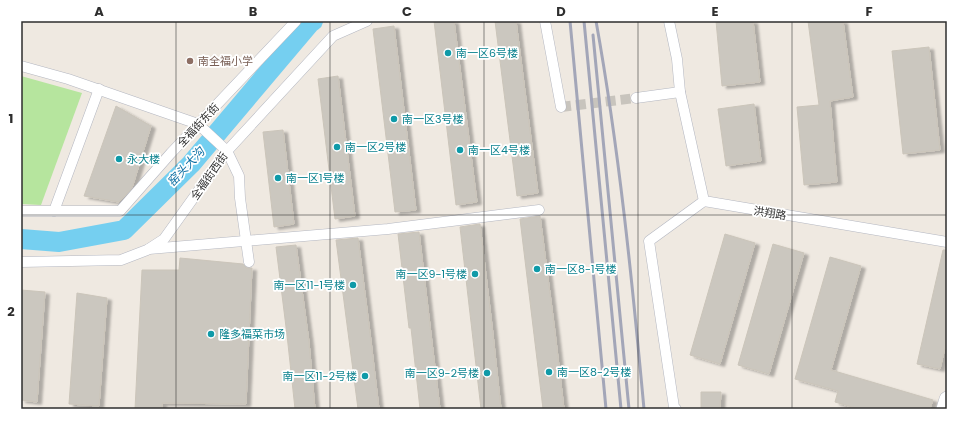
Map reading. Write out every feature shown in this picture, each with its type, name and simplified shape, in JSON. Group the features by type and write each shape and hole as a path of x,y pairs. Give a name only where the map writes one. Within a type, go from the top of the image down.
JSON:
{"main road":[{"path":"944,409 947,399"}],"street":[{"name":"全福街东街","path":"21,211 120,211 198,124 296,21"},
{"name":"全福街西街","path":"21,262 121,260 147,250 164,239 227,151 333,36 367,21"},
{"path":"545,21 561,107"},
{"path":"669,21 677,59 680,92 704,201 649,241 674,407 676,409"},
{"path":"21,66 99,89 198,124 227,151 240,176 240,198 249,262"},
{"path":"54,211 99,89"},
{"path":"636,98 680,92"},
{"name":"洪翔路","path":"704,201 947,242"},
{"path":"147,250 388,230 539,210"}],"green space":[{"path":"21,76 82,93 41,205 21,204"}],"building":[{"path":"434,21 454,21 477,202 456,205"},
{"path":"495,21 516,21 538,193 517,196"},
{"path":"716,21 753,21 760,82 722,86"},
{"path":"808,21 843,21 853,97 830,101 837,182 804,185 797,107 819,105"},
{"name":"南一区3号楼","path":"394,26 416,210 395,212 373,29"},
{"path":"929,47 940,150 903,154 892,51"},
{"name":"南一区2号楼","path":"338,76 355,216 335,219 318,79"},
{"path":"754,104 761,161 726,166 718,109"},
{"name":"永大楼","path":"116,106 151,126 132,188 119,202 84,196"},
{"name":"南一区1号楼","path":"283,130 294,224 274,227 263,132"},
{"path":"540,216 564,409 543,409 520,219"},
{"path":"480,224 501,409 481,409 460,227"},
{"path":"419,232 440,409 420,409 411,328 409,328 398,234"},
{"path":"725,234 755,243 720,364 690,355"},
{"path":"358,238 379,409 358,409 336,240"},
{"path":"773,244 804,253 769,374 738,365"},
{"path":"296,245 309,342 315,409 295,409 276,247"},
{"path":"943,250 947,250 947,339 940,369 917,364"},
{"path":"830,257 861,266 831,370 933,400 930,409 859,409 835,402 838,391 795,379"},
{"name":"隆多福菜市场","path":"180,258 243,264 246,268 252,268 246,404 162,403 162,409 135,409 142,270 179,270"},
{"path":"21,290 45,292 37,402 21,400"},
{"path":"77,293 107,298 99,406 69,404"},
{"path":"701,392 721,392 720,409 701,409"}],"waterway":[{"name":"窑头大沟","path":"21,239 59,242 124,230 191,164 313,21"}],"tunnel":[{"path":"561,107 636,98"}],"railway":[{"path":"570,21 606,409"},
{"path":"584,21 621,409"},
{"path":"596,21 612,117 630,263 644,409"},
{"path":"593,35 629,409"}],"place":[{"name":"南一区6号楼","path":"448,53"},
{"name":"南全福小学","path":"190,61"},
{"name":"南一区3号楼","path":"394,119"},
{"name":"南一区2号楼","path":"337,147"},
{"name":"南一区4号楼","path":"460,150"},
{"name":"永大楼","path":"119,159"},
{"name":"南一区1号楼","path":"278,178"},
{"name":"南一区8-1号楼","path":"537,269"},
{"name":"南一区9-1号楼","path":"475,274"},
{"name":"南一区11-1号楼","path":"353,285"},
{"name":"隆多福菜市场","path":"211,334"},
{"name":"南一区8-2号楼","path":"549,372"},
{"name":"南一区9-2号楼","path":"487,373"},
{"name":"南一区11-2号楼","path":"365,376"}]}
